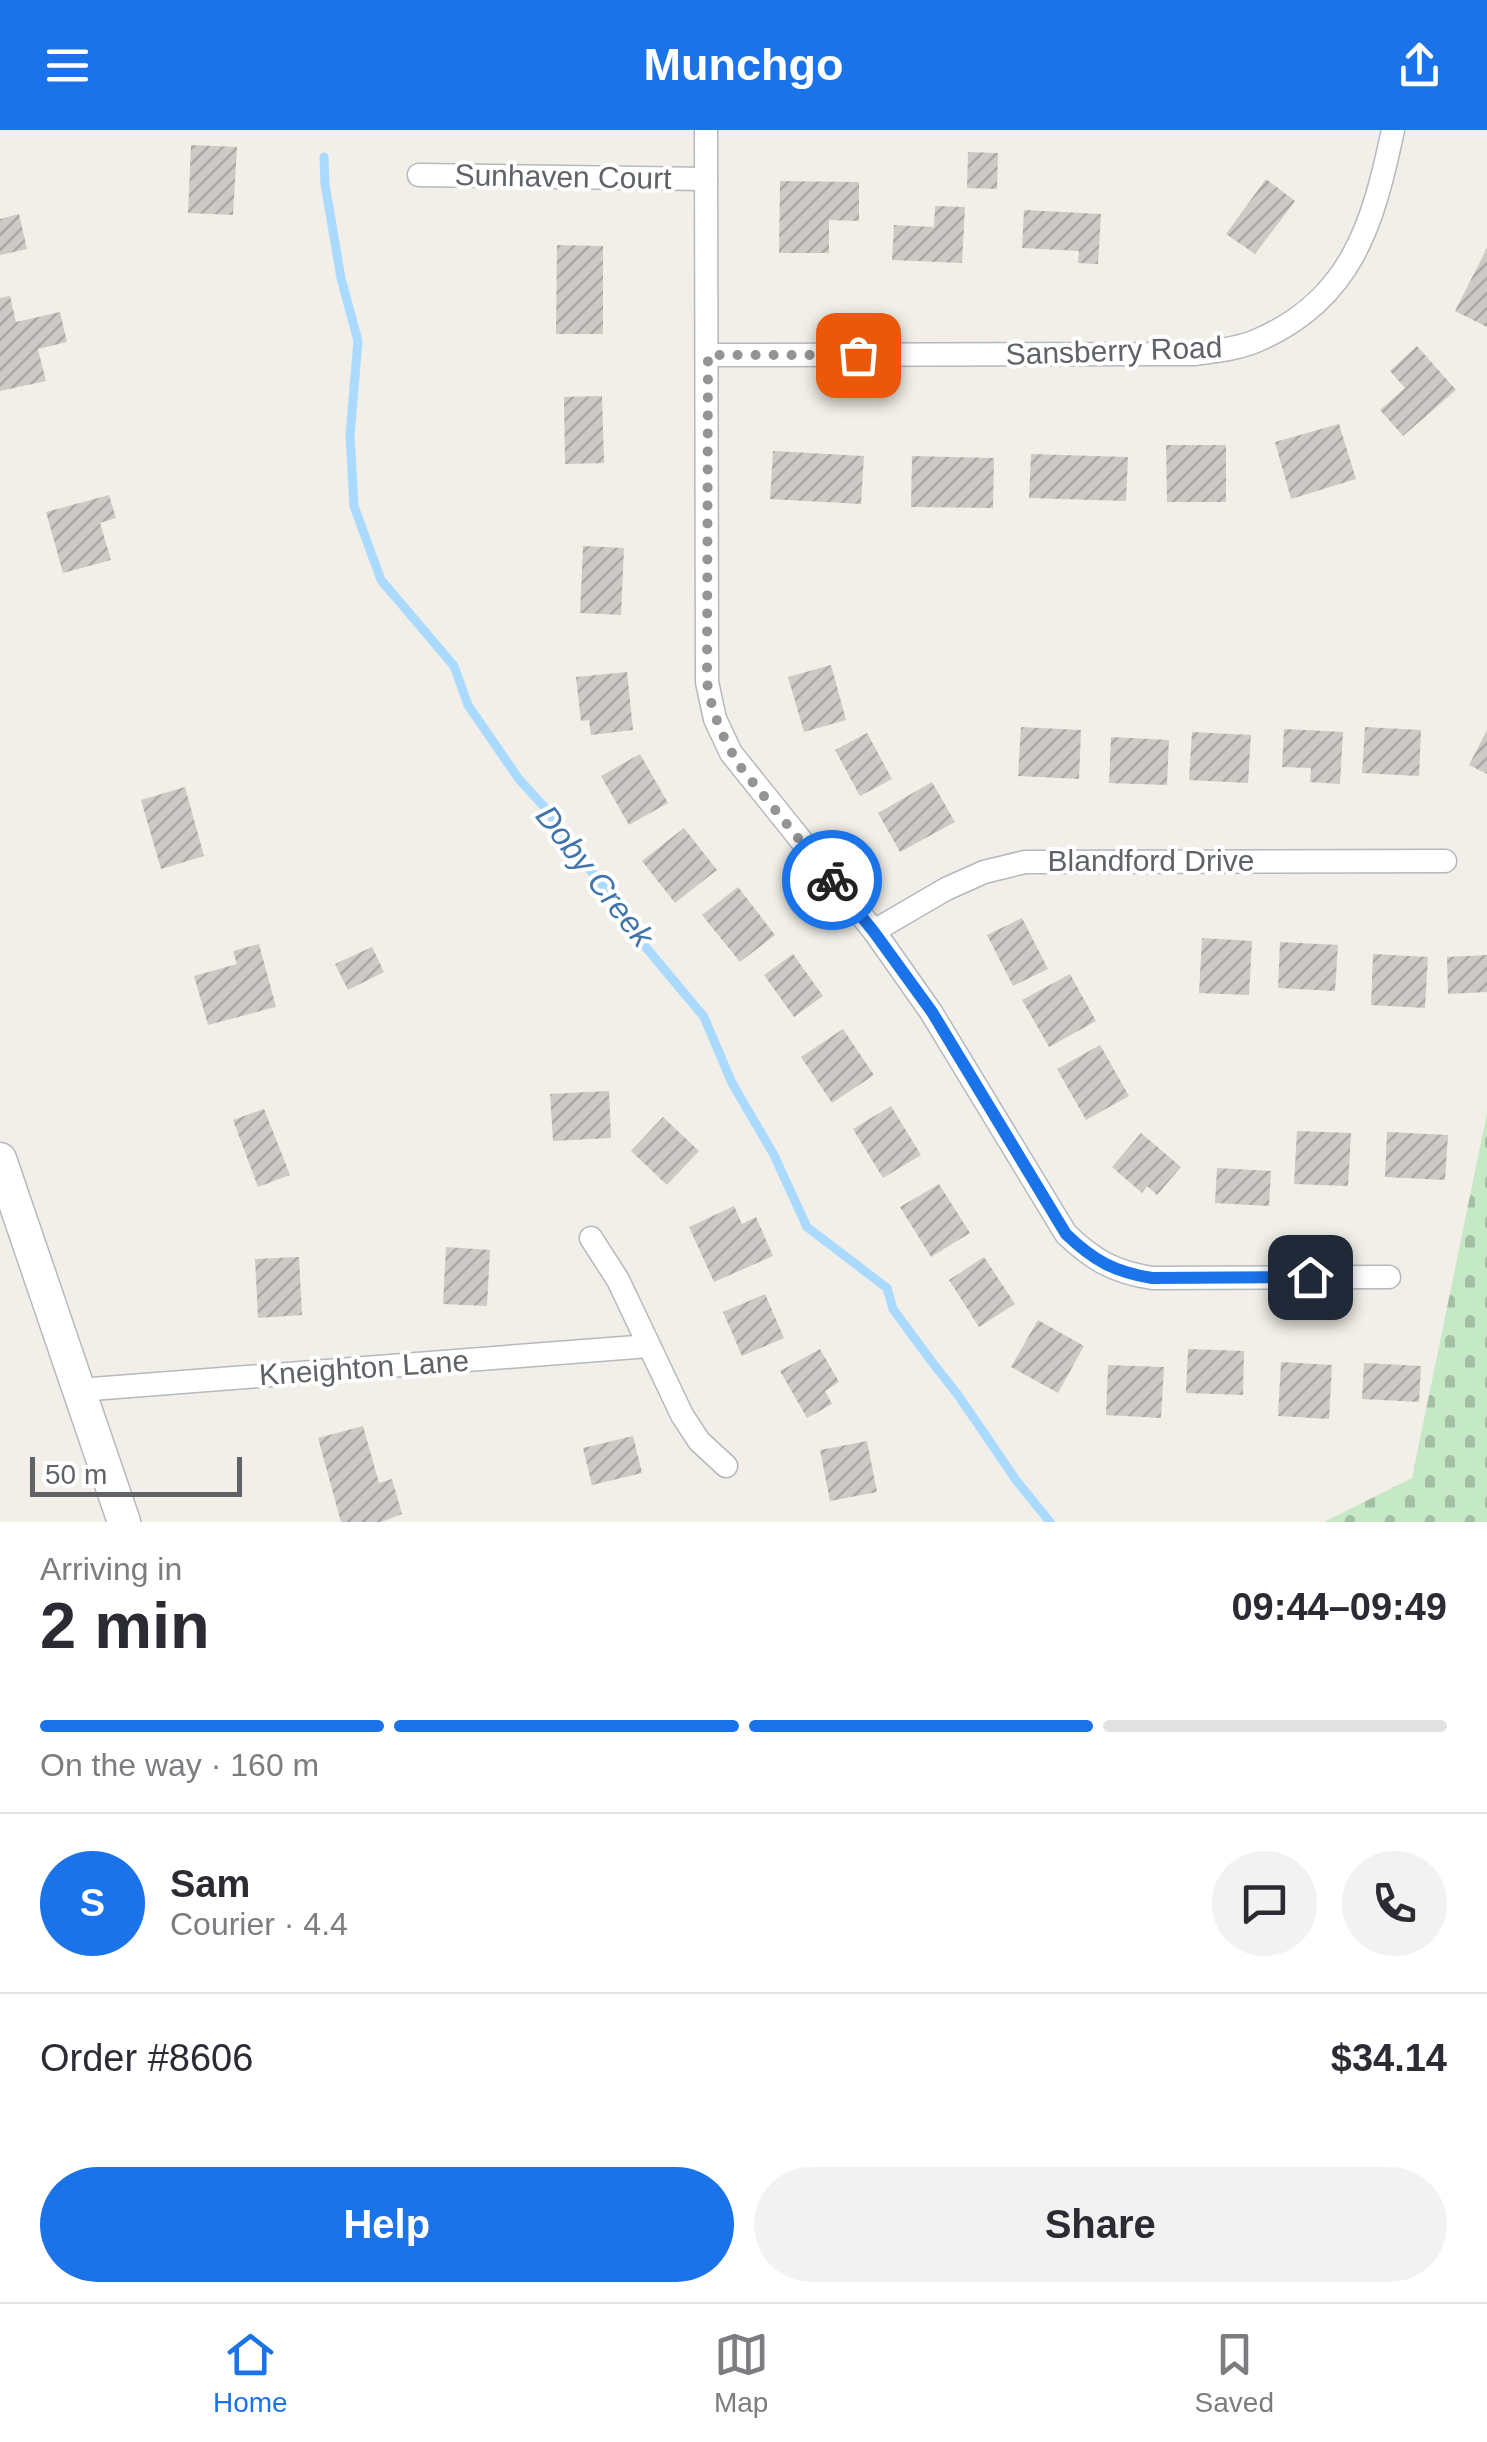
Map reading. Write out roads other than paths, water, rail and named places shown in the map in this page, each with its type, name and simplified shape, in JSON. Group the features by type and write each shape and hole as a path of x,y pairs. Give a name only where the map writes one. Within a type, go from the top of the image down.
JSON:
{"main road":[{"path":"0,1160 124,1522"}],"street":[{"path":"706,130 707,682 715,719 731,753 874,932 932,1012 1066,1234 1088,1255 1116,1270 1152,1278 1389,1277"},
{"name":"Sansberry Road","path":"708,355 1195,354 1255,341 1314,306 1341,275 1370,221 1393,130"},
{"name":"Sunhaven Court","path":"419,175 706,179"},
{"name":"Blandford Drive","path":"874,932 946,889 984,872 1025,862 1445,861"},
{"path":"591,1238 618,1280 682,1415 700,1441 726,1466"},
{"name":"Kneighton Lane","path":"78,1390 648,1346"}],"waterway":[{"name":"Doby Creek","path":"324,157 341,278 358,341 350,436 354,506 381,580 454,666 468,705 518,778 548,811 620,907 634,933 704,1017 732,1083 774,1155 807,1227 887,1288 893,1309 1050,1522"}]}
